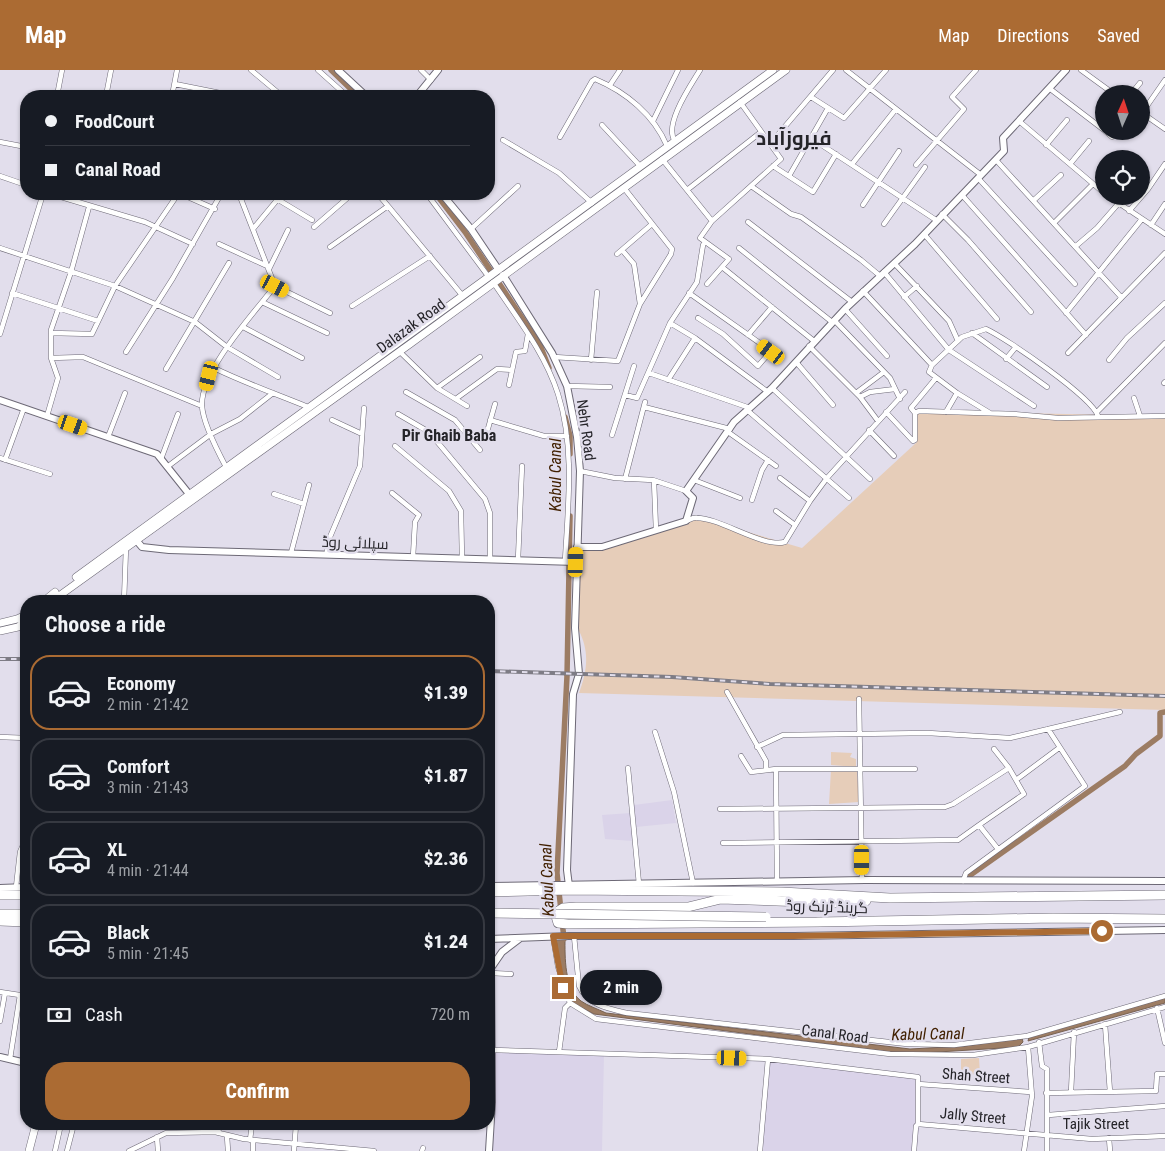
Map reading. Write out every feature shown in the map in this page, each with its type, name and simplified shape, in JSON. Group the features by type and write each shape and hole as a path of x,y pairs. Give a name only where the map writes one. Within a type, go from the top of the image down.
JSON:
{"highway":[{"name":"گرینڈ ٹرنک روڈ","path":"495,888 568,887 890,898 1165,896"},
{"path":"0,895 20,895"},
{"path":"822,922 561,924 556,921 555,912 563,908 576,907 688,908 721,899 834,903 890,898"},
{"path":"0,914 20,914"},
{"name":"گرینڈ ٹرنک روڈ","path":"495,914 766,917 856,923 1053,918 1165,919"},
{"path":"0,921 20,922"}],"main road":[{"name":"Dalazak Road","path":"178,506 189,494 311,415 400,352 640,166 773,70"},
{"name":"Dalazak Road","path":"60,595 217,477 226,467 462,295 496,276 624,188 786,70"},
{"path":"307,408 311,415"},
{"name":"Dalazak Road","path":"53,595 123,547"},
{"path":"0,623 20,618"},
{"path":"0,631 18,627"},
{"path":"28,1151 30,1130"},
{"path":"28,1151 34,1130"}],"street":[{"path":"58,90 62,70"},
{"path":"107,90 111,70"},
{"path":"174,90 178,70"},
{"path":"251,70 275,90"},
{"path":"318,70 340,90"},
{"path":"338,70 360,90"},
{"path":"421,70 431,80"},
{"path":"422,90 438,70"},
{"path":"610,85 619,70"},
{"path":"653,120 678,70"},
{"path":"675,140 672,137 672,130 676,111 700,70"},
{"path":"770,144 834,70"},
{"path":"846,70 979,177 1075,284"},
{"path":"811,97 844,118 886,70"},
{"path":"916,165 964,110 952,96 976,70"},
{"path":"686,491 729,430 748,409 770,390 811,343 863,290 924,234 996,160 1004,151 1003,138 1066,70"},
{"path":"1081,70 1102,85"},
{"path":"560,137 592,81 595,80 610,85 653,120 667,146"},
{"path":"1150,102 1165,80"},
{"path":"175,84 205,90"},
{"path":"1049,88 1095,124"},
{"path":"707,284 729,259 700,238 712,221 781,158 740,102"},
{"path":"789,176 828,108"},
{"path":"852,164 896,109"},
{"path":"1150,118 1164,127"},
{"path":"1046,145 1067,120"},
{"path":"1018,121 1093,184 1055,222"},
{"path":"602,124 640,166"},
{"path":"687,190 761,132"},
{"path":"811,138 936,220"},
{"path":"504,140 559,173 592,203"},
{"path":"1070,164 1089,141"},
{"path":"0,142 20,146"},
{"path":"863,205 899,151"},
{"path":"773,166 813,192 836,154"},
{"path":"662,159 712,221"},
{"path":"996,160 1055,222 1121,297"},
{"path":"1129,211 1148,189 1165,164"},
{"path":"884,224 925,167"},
{"path":"1034,200 1061,175"},
{"path":"0,176 20,183"},
{"path":"470,229 518,186"},
{"path":"751,186 791,214 801,217 881,274 904,297 949,350 1034,406"},
{"path":"554,357 618,361 640,306 672,254 672,249 624,188"},
{"path":"962,195 1086,335"},
{"path":"0,334 42,200"},
{"path":"69,200 155,226 193,244"},
{"path":"51,333 92,334 115,286 155,226 175,200"},
{"path":"195,200 215,208"},
{"path":"126,352 218,200"},
{"path":"241,200 275,286 330,313"},
{"path":"253,228 276,200"},
{"path":"279,200 312,220"},
{"path":"314,227 345,200"},
{"path":"383,200 462,295"},
{"path":"432,200 496,276 538,350 558,394 567,436 568,477 564,561"},
{"name":"Nehr Road","path":"447,200 470,229 496,276 554,357 567,386 577,437 580,471 575,628 579,674 573,694 568,887"},
{"path":"1151,226 1165,204"},
{"path":"1076,246 1097,228 1117,205"},
{"path":"1120,205 1165,234"},
{"path":"330,246 388,206"},
{"path":"47,416 58,378 51,358 51,333 71,272 89,207"},
{"path":"942,214 968,240 1031,312"},
{"path":"1066,313 1142,219"},
{"path":"748,222 852,302"},
{"path":"617,254 652,224"},
{"path":"268,268 288,230"},
{"path":"924,234 997,319"},
{"path":"625,395 637,398 670,323 697,282 705,242"},
{"path":"218,244 268,268"},
{"path":"0,248 115,286 195,322 227,347 278,377"},
{"path":"739,248 833,321 884,372 900,399"},
{"path":"622,250 634,264 640,306"},
{"path":"1068,353 1165,253"},
{"path":"352,306 430,256"},
{"path":"166,369 229,263"},
{"path":"894,263 949,321 958,341"},
{"path":"722,266 772,307 811,343 878,420"},
{"path":"226,467 211,434 202,406 209,376 227,347 275,286"},
{"path":"904,297 917,286"},
{"path":"863,290 932,366"},
{"path":"591,360 597,292"},
{"path":"689,293 771,352 758,366 723,334 698,318"},
{"path":"12,294 98,321"},
{"path":"262,302 327,334"},
{"path":"1109,360 1126,338 1165,304"},
{"path":"748,335 772,307"},
{"path":"845,309 887,356"},
{"path":"670,323 770,390 870,479"},
{"path":"242,327 302,358"},
{"path":"991,414 957,393 929,372 932,366 958,341 972,333 986,329 1066,383 1097,414"},
{"path":"972,333 1046,387"},
{"path":"509,385 516,352 525,351 528,334"},
{"path":"668,380 695,338"},
{"path":"1097,414 1165,343"},
{"path":"1006,359 1015,348"},
{"path":"400,352 437,388 457,398 466,406"},
{"path":"51,358 83,357 202,406"},
{"path":"437,388 480,357"},
{"path":"796,362 833,405"},
{"path":"612,435 634,366"},
{"path":"214,368 245,383 264,388 307,408"},
{"path":"457,398 497,369 512,370"},
{"path":"858,395 884,372"},
{"path":"649,374 748,409 849,498"},
{"path":"886,412 913,441 915,440 915,413 911,408 936,378"},
{"path":"567,386 610,387"},
{"path":"858,395 895,389"},
{"path":"406,392 456,420 480,450"},
{"path":"577,547 602,547 697,517 760,538 778,543 785,542 794,525 827,478 905,392"},
{"path":"108,437 125,393"},
{"path":"168,467 211,434 240,419 273,393"},
{"path":"946,412 957,393"},
{"path":"1134,398 1140,416"},
{"path":"0,400 157,454 189,494"},
{"path":"487,432 494,404"},
{"path":"625,479 645,404 729,430 776,466"},
{"path":"24,408 2,459 50,474"},
{"path":"326,554 327,544 360,466 364,408"},
{"path":"915,413 919,411 1058,418 1097,414 1165,416"},
{"path":"161,459 178,414"},
{"path":"398,414 429,432 485,499 490,512 490,559"},
{"path":"332,420 362,434"},
{"path":"490,420 544,436 567,436"},
{"path":"869,430 894,456"},
{"path":"395,446 449,491 461,511 462,558"},
{"path":"752,500 762,470 768,460"},
{"path":"518,560 522,466"},
{"path":"580,471 625,479 654,481 686,491 693,498 686,521"},
{"path":"780,478 810,501"},
{"path":"694,480 740,498"},
{"path":"654,481 656,530"},
{"path":"291,553 309,485"},
{"path":"392,493 419,515 415,522 413,557"},
{"path":"274,494 304,504"},
{"path":"776,511 794,525"},
{"name":"سپلائی روڈ","path":"135,538 142,547 169,550 576,562"},
{"path":"123,547 124,595"},
{"path":"727,692 766,761 766,770"},
{"path":"859,700 859,807 862,840 862,880"},
{"path":"757,747 783,735 928,733 1010,738 1120,712"},
{"path":"963,881 966,873 1084,788 1085,783 1059,748 1048,729"},
{"path":"655,732 674,792 693,884"},
{"path":"0,737 20,738"},
{"path":"1016,780 1059,748"},
{"path":"723,843 958,840 1023,796 1023,791 1009,768 994,749"},
{"path":"741,756 751,772 776,769 860,770 915,768"},
{"path":"628,768 639,884"},
{"path":"720,809 945,807 954,804 1009,768"},
{"path":"776,769 777,881"},
{"path":"979,825 998,850"},
{"path":"16,887 20,852"},
{"path":"568,887 758,881 1165,881"},
{"path":"757,892 758,881"},
{"path":"0,888 20,887"},
{"path":"1053,918 1054,932"},
{"path":"856,923 856,933"},
{"path":"608,924 608,936"},
{"path":"666,936 667,924"},
{"path":"495,939 555,936 1165,930"},
{"path":"555,936 558,967 570,1003 565,1008 559,1052"},
{"path":"571,936 579,986 582,993 590,1001 610,1009 627,1013 907,1044 954,1045 1027,1036 1165,996"},
{"path":"495,963 502,952 520,938"},
{"path":"495,971 512,974"},
{"path":"0,1021 2,993 20,995 10,1059"},
{"name":"Canal Road","path":"570,1003 596,1019 890,1054 974,1056 1028,1047 1074,1032 1165,1007"},
{"path":"1157,1008 1165,1043"},
{"path":"1105,1024 1110,1092"},
{"path":"1070,1092 1074,1032"},
{"path":"1040,1042 1042,1066 1047,1069 1047,1151"},
{"path":"495,1045 559,1052 768,1059 918,1077 918,1124 916,1126 914,1151"},
{"path":"1024,1151 1031,1092 1028,1047"},
{"path":"0,1057 20,1062"},
{"path":"760,1151 768,1059"},
{"path":"1046,1093 1156,1091 1158,1074 1165,1074"},
{"name":"Shah Street","path":"918,1084 1031,1092"},
{"path":"1048,1115 1165,1106"},
{"name":"Jally Street","path":"918,1124 1026,1133"},
{"path":"54,1151 59,1130"},
{"path":"67,1151 72,1130"},
{"path":"217,1130 221,1134"},
{"path":"252,1130 253,1151"},
{"path":"294,1151 295,1130"},
{"path":"489,1130 489,1151"},
{"path":"129,1151 166,1133 214,1132 252,1140 374,1151"},
{"name":"Tajik Street","path":"1026,1133 1047,1136 1109,1138 1165,1136"},
{"path":"227,1136 228,1151"},
{"path":"157,1137 158,1151"},
{"path":"1109,1138 1110,1151"}],"shaded area":[{"path":"916,411 1165,416 1165,710 579,693 584,677 586,654 579,631 577,547 602,547 697,517 802,548 917,442"},
{"path":"831,752 852,753 850,757 856,759 856,767 831,765"},
{"path":"831,770 857,771 859,802 829,804"},
{"path":"672,800 676,823 636,827 634,805"},
{"path":"631,813 633,841 605,839 602,815"},
{"path":"556,938 565,938 568,980 575,995 584,1003 606,1013 910,1049 965,1046 1022,1038 1023,1042 1018,1047 922,1053 891,1052 594,1014 571,1002 559,964"},
{"path":"1165,998 1165,1003 1028,1041 1029,1037"},
{"path":"495,1050 604,1054 602,1151 489,1151 490,1130 495,1130"},
{"path":"979,1058 980,1075 961,1073 961,1059"},
{"path":"768,1059 918,1077 920,1120 917,1151 763,1151"}],"waterway":[{"name":"Kabul Canal","path":"331,70 352,90"},
{"name":"Kabul Canal","path":"441,200 465,232 540,345 549,368"},
{"name":"Kabul Canal","path":"565,417 570,436 570,454"},
{"name":"Kabul Canal","path":"564,939 557,873 567,676 570,516"},
{"path":"969,876 1125,766 1136,754 1160,736 1160,713 1165,712"}],"railway":[{"path":"0,659 20,659"},
{"path":"495,671 672,677 770,684 1165,696"}],"district":[{"name":"فیروزآباد","path":"794,138"},
{"name":"Pir Ghaib Baba","path":"449,435"}],"route":[{"path":"563,988 553,936 794,936 856,933 1102,931"}]}
